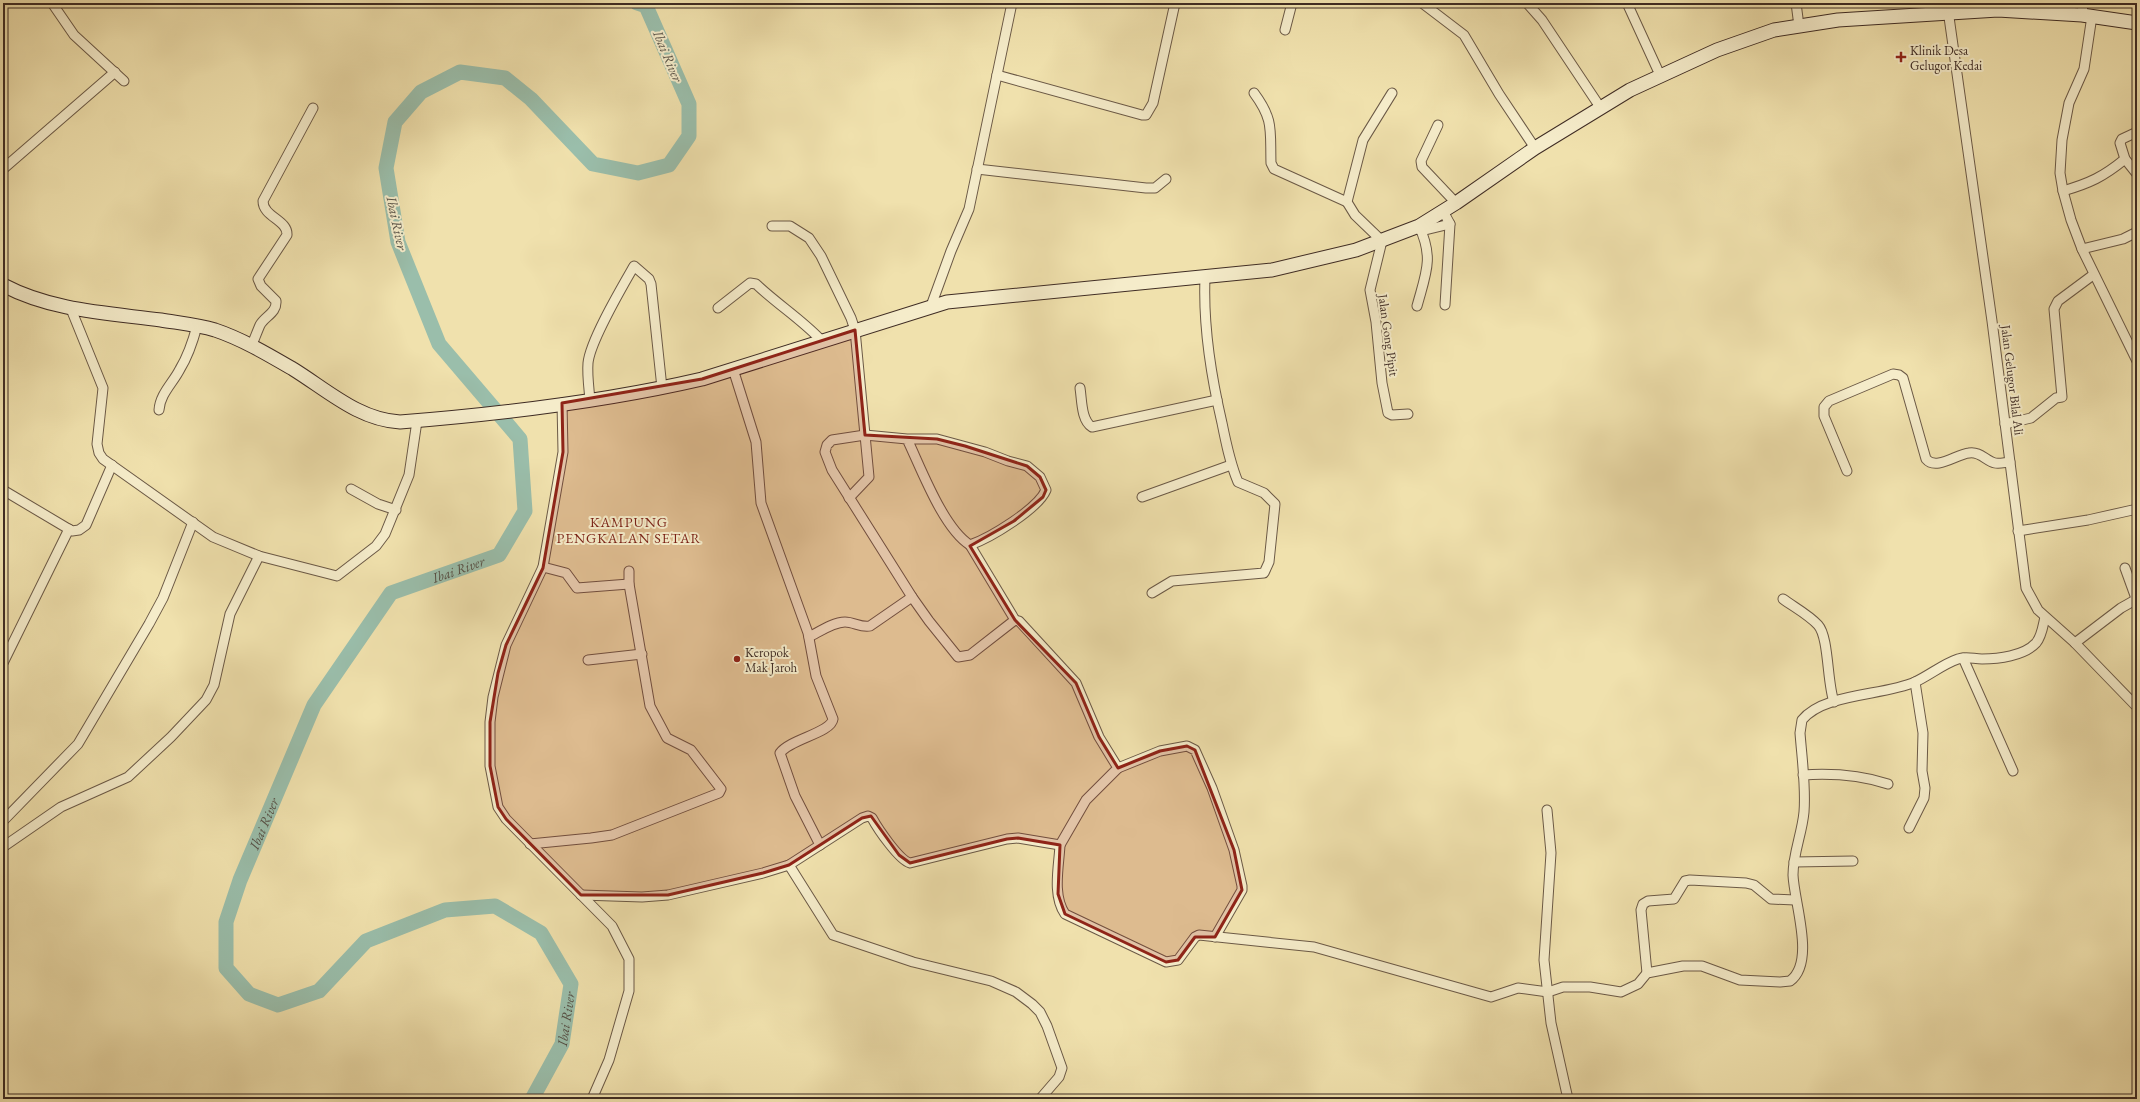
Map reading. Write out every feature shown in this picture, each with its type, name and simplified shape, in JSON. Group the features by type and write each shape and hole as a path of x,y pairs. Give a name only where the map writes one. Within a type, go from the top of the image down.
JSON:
{"main road":[{"path":"3,285 25,295 71,309 197,326 215,330 293,369 368,416 388,422 417,421 540,408 562,403 662,388 733,369 931,306 957,301 1205,278 1272,270 1356,250 1420,228 1535,148 1600,107 1660,75 1717,50 1762,34 1838,20 1950,10 1972,12 2017,10 2086,11 2137,22"}],"street":[{"path":"52,3 74,35 124,81"},
{"path":"931,306 968,209 977,170 986,117 997,75 1012,3"},
{"path":"997,75 1146,115 1153,103 1175,3"},
{"path":"1285,30 1292,3"},
{"path":"1422,3 1464,35 1499,94 1535,148"},
{"path":"1527,3 1542,20 1600,107"},
{"path":"1627,3 1660,75"},
{"path":"1796,3 1799,26"},
{"name":"Jalan Gelugor Bilal Ali","path":"1950,10 2008,423 2010,462 2021,531 2026,588 2032,602 2045,617 2080,640 2137,707"},
{"path":"2086,11 2084,69 2069,103 2062,140 2060,173 2063,192 2082,249 2093,275 2137,362"},
{"path":"3,169 115,72"},
{"path":"1254,93 1263,106 1269,119 1271,163 1274,169 1347,202 1355,215 1382,241"},
{"path":"1347,202 1363,140 1392,93"},
{"path":"250,347 260,324 274,311 277,304 276,301 258,283 258,279 285,240 287,231 266,211 263,200 313,108"},
{"path":"1438,125 1421,161 1422,167 1456,203"},
{"path":"2137,132 2122,139 2120,143 2125,159 2137,174"},
{"path":"2063,192 2088,184 2103,176 2125,159"},
{"path":"977,170 1146,188 1155,188 1166,179"},
{"path":"1443,211 1450,224 1445,304"},
{"path":"1417,306 1426,274 1429,253 1420,228 1450,224"},
{"path":"772,226 790,226 809,238 829,272 855,330 869,477 849,498"},
{"path":"2082,249 2123,239 2137,232"},
{"name":"Jalan Gong Pipit","path":"1382,241 1370,290 1376,322 1382,383 1388,413 1392,415 1408,414"},
{"path":"590,400 588,362 590,354 602,327 634,266 649,279 651,284 662,388"},
{"path":"2008,423 2031,418 2056,398 2062,396 2054,309 2056,305 2093,275"},
{"path":"1152,593 1172,580 1264,573 1267,569 1275,504 1264,493 1238,482 1231,465 1217,400 1205,318 1205,278"},
{"path":"718,308 750,283 756,284 778,305 801,321 821,340"},
{"path":"71,309 102,381 104,394 96,448 103,459 213,537 259,556 295,567 338,576 355,564 381,541 396,510 409,475 417,421"},
{"path":"159,410 161,398 181,368 197,326"},
{"path":"733,369 756,442 761,503 809,637 816,676 833,719 832,723 828,727 788,745 780,753 780,757 795,796 820,845"},
{"path":"1847,471 1824,416 1824,407 1829,402 1893,374 1899,374 1903,378 1926,459 1929,463 1936,464 1969,453 1976,453 1995,463 2010,462"},
{"path":"1080,388 1084,416 1087,424 1092,427 1217,400"},
{"path":"562,403 563,452 543,567 506,645 498,673 490,722 490,766 498,807 514,828 612,926 625,948 629,959 629,991 611,1052 592,1099"},
{"path":"970,545 1006,527 1043,497 1046,490 1040,477 1027,466 1008,462 972,448 937,439 907,439 865,435 832,440 827,445 825,452 829,462 849,498 929,621 958,657 970,655 1015,620"},
{"path":"907,439 940,509 964,541 970,545 1015,620 1019,621 1026,627 1076,683 1099,737 1118,768"},
{"path":"3,490 76,531 86,525 112,465"},
{"path":"1142,497 1231,465"},
{"path":"351,489 378,504 396,510"},
{"path":"2021,531 2088,520 2137,509"},
{"path":"3,820 78,744 163,598 193,522"},
{"path":"3,663 69,528"},
{"path":"3,847 61,807 128,777 172,737 206,700 214,686 230,614 259,556"},
{"path":"543,567 566,572 577,588 630,584"},
{"path":"2080,640 2122,608 2137,600 2125,568"},
{"path":"530,844 612,835 719,793 721,789 691,750 683,745 672,742 664,734 650,706 630,584 630,572"},
{"path":"809,637 838,623 846,622 864,627 870,626 912,596"},
{"path":"1783,600 1820,627 1824,638 1830,687 1834,702"},
{"path":"1646,973 1683,966 1702,966 1740,980 1790,981 1799,971 1803,935 1795,900 1794,862 1804,814 1800,733 1802,720 1814,710 1834,702 1852,696 1884,692 1915,682 1963,658 1981,659 2003,657 2030,648 2040,635 2045,617"},
{"path":"588,660 642,654"},
{"path":"1963,658 2013,771"},
{"path":"1910,828 1924,798 1925,788 1922,772 1923,733 1915,682"},
{"path":"1215,937 1242,890 1242,886 1234,850 1212,788 1195,750 1187,746 1160,751 1118,768 1086,800 1060,845 1058,894 1060,904 1065,914 1075,920 1166,962 1178,960 1195,937 1215,937 1257,943 1314,947 1491,997 1518,988 1548,992 1575,987 1621,992 1638,984 1646,973 1641,910 1643,904 1648,901 1674,899 1684,881 1746,882 1754,885 1771,899 1795,900"},
{"path":"1803,775 1828,774 1859,776 1888,784"},
{"path":"1547,810 1551,853 1544,960 1550,1024 1568,1099"},
{"path":"582,895 642,897 668,895 690,891 789,865 862,818 868,816 872,818 899,855 905,861 910,862 1006,839 1018,838 1060,845"},
{"path":"1794,862 1853,861"},
{"path":"789,865 833,935 913,962 991,981 1016,992 1032,1004 1040,1012 1047,1026 1062,1068 1059,1077 1040,1099"}],"highlighted area":[{"path":"855,330 865,435 937,439 965,446 1027,466 1040,477 1046,490 1043,497 1014,521 970,546 1015,620 1076,683 1099,737 1118,768 1160,751 1187,746 1195,750 1234,850 1242,890 1215,937 1195,937 1178,960 1166,962 1065,914 1058,894 1060,845 1018,838 1007,839 910,863 899,855 871,816 862,818 789,865 763,873 668,895 581,895 506,819 498,807 490,766 490,722 498,673 506,645 543,568 563,452 562,403 702,379"}],"waterway":[{"name":"Ibai River","path":"532,1099 562,1044 571,984 541,933 495,906 445,910 366,941 319,991 278,1005 249,994 226,968 226,922 240,880 314,705 391,593 499,555 525,511 520,439 439,344 398,242 386,168 395,122 421,92 460,72 505,78 531,99 593,164 638,173 669,165 689,136 689,104 646,6 637,3"}],"place":[{"name":"Klinik Desa Gelugor Kedai","path":"1901,57"},
{"name":"Keropok Mak Jaroh","path":"737,659"}],"district":[{"name":"KAMPUNG PENGKALAN SETAR","path":"629,530"}]}
